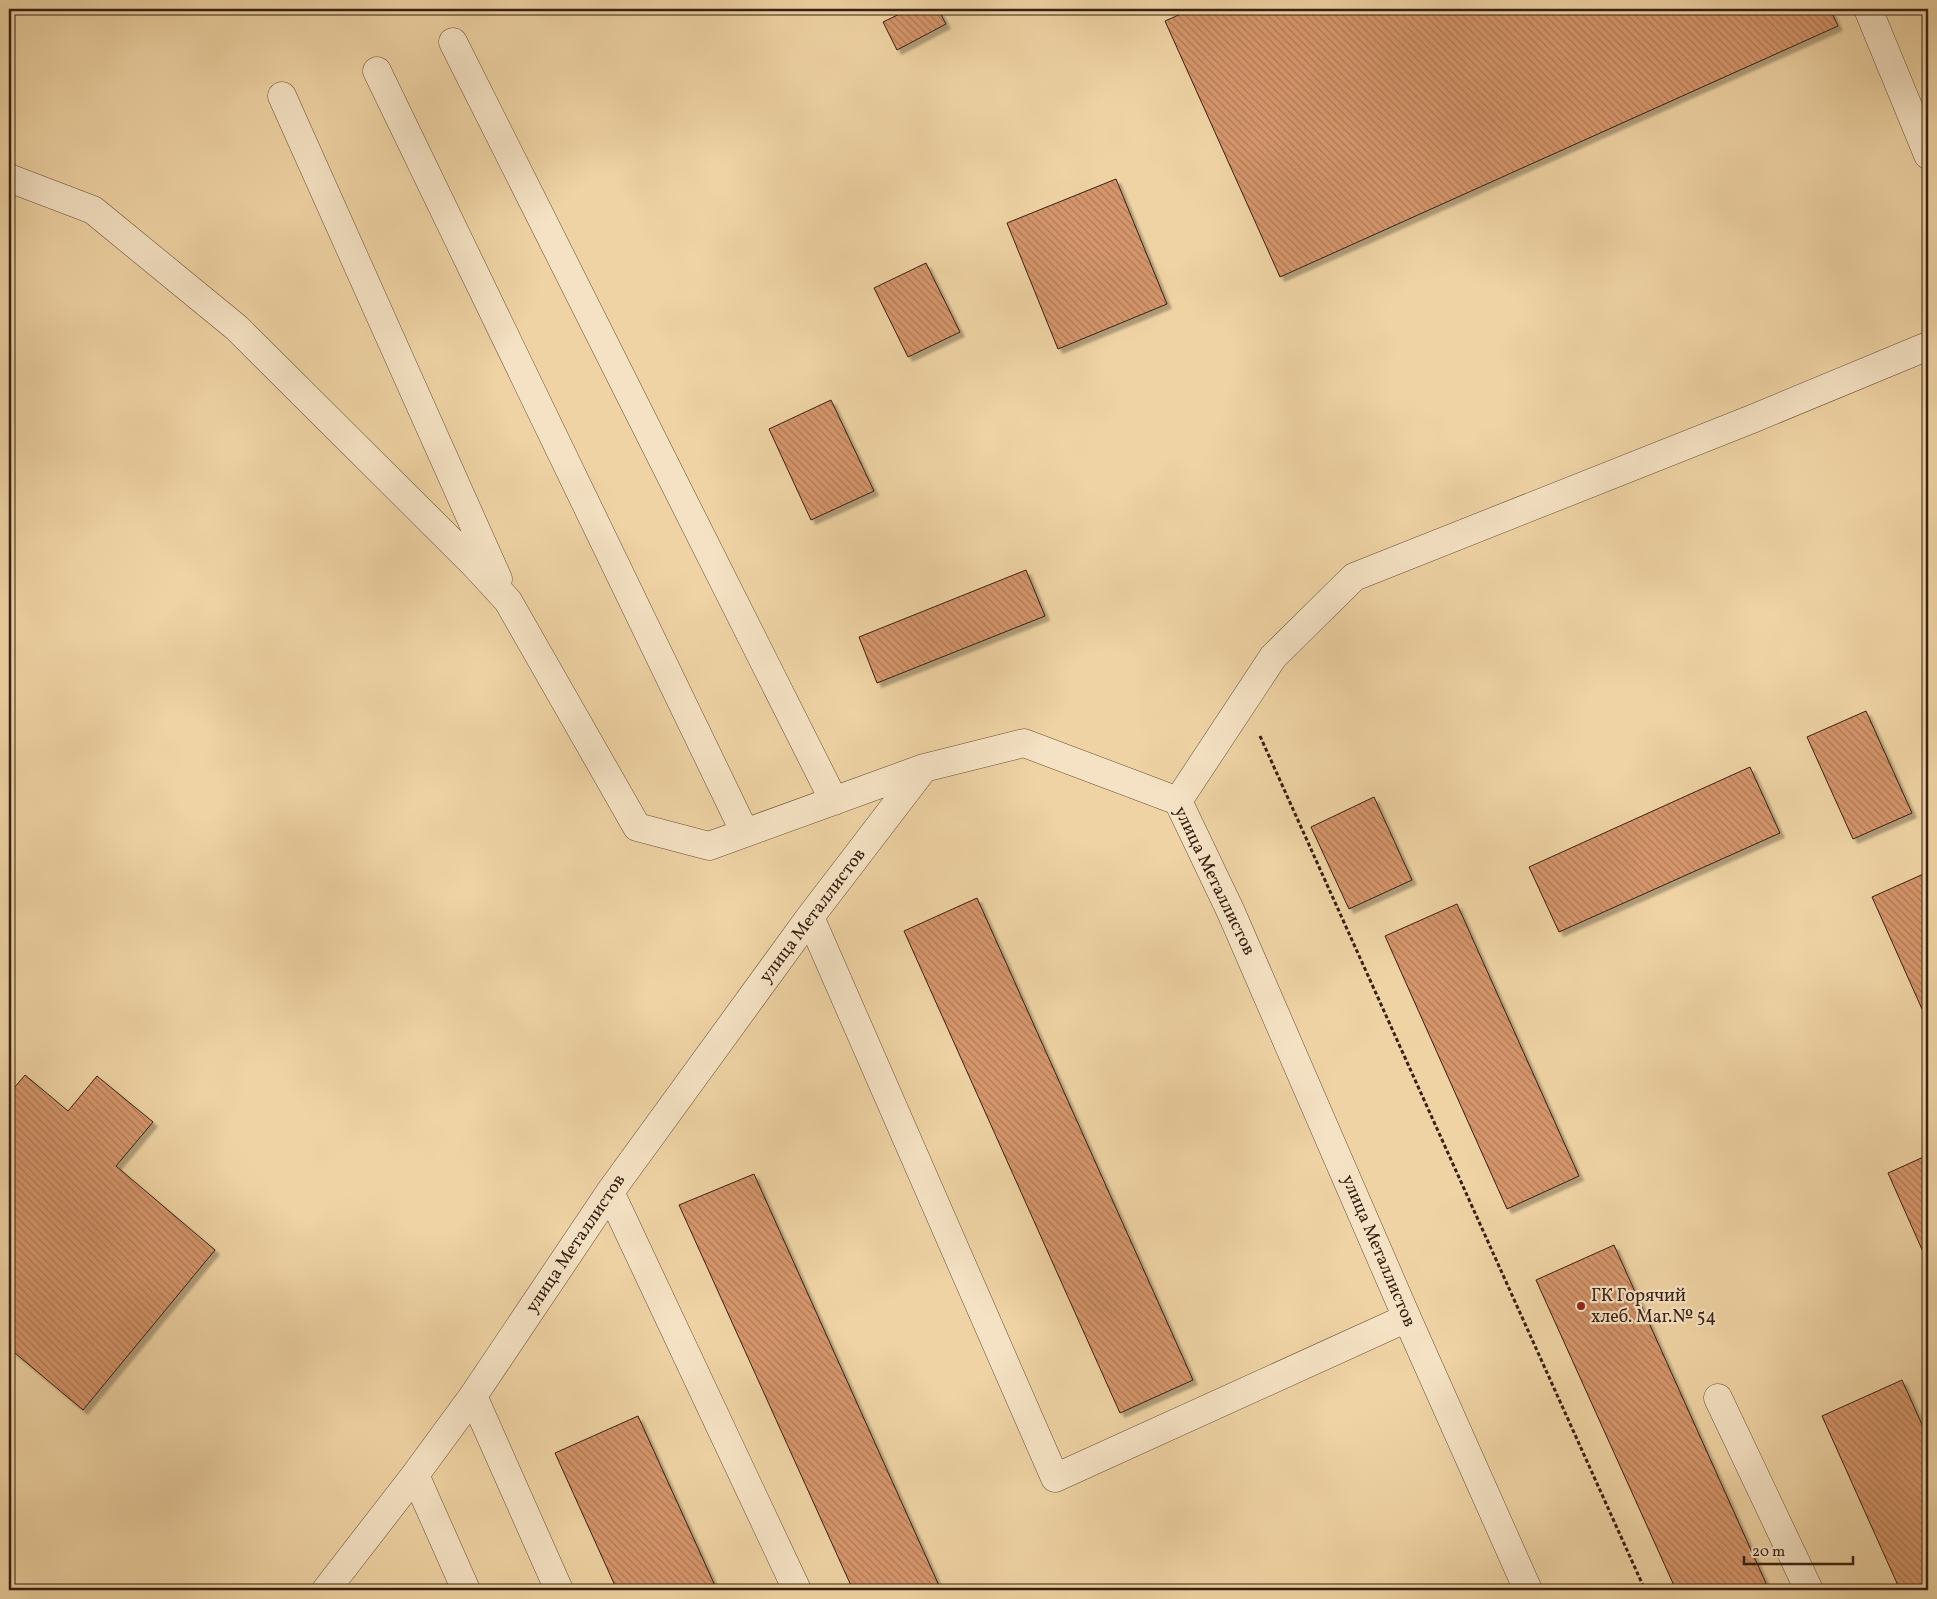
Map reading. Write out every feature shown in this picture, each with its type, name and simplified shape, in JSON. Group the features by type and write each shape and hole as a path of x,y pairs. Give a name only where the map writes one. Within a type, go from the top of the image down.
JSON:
{"street":[{"path":"1868,9 1928,155"},
{"path":"453,42 834,801"},
{"path":"378,71 745,833"},
{"path":"282,96 508,600 637,827 709,846 924,768"},
{"path":"9,178 94,210 237,328 508,600"},
{"path":"1178,801 1273,658 1354,577 1743,423 1928,346"},
{"name":"улица Металлистов","path":"326,1590 416,1475 473,1396 610,1192 810,917 924,768 1024,743 1178,801 1231,912 1407,1318 1528,1590"},
{"path":"810,917 1055,1478 1407,1318"},
{"path":"610,1192 797,1590"},
{"path":"473,1396 559,1590"},
{"path":"1718,1398 1809,1590"},
{"path":"416,1475 466,1590"}],"path":[{"path":"1244,701 1645,1590"}],"building":[{"path":"910,9 938,9 946,24 897,50 883,22"},
{"path":"1192,9 1830,9 1838,26 1280,277 1165,21"},
{"path":"1116,179 1167,304 1058,349 1007,223"},
{"path":"926,263 960,332 908,357 874,288"},
{"path":"831,400 874,491 811,520 769,429"},
{"path":"1026,570 1045,616 877,683 859,637"},
{"path":"1866,711 1912,813 1853,839 1807,737"},
{"path":"1750,767 1780,833 1559,932 1529,867"},
{"path":"1374,797 1412,880 1349,909 1311,827"},
{"path":"1928,872 1928,1006 1922,1009 1872,897"},
{"path":"977,898 1193,1380 1120,1413 904,931"},
{"path":"1457,904 1579,1176 1507,1209 1385,936"},
{"path":"25,1075 68,1111 97,1076 153,1122 116,1166 215,1250 83,1410 9,1348 9,1094"},
{"path":"1928,1155 1928,1263 1888,1173"},
{"path":"754,1174 941,1590 853,1590 679,1205"},
{"path":"1614,1245 1769,1590 1676,1590 1536,1280"},
{"path":"1902,1380 1928,1438 1928,1590 1900,1590 1822,1416"},
{"path":"638,1416 717,1590 617,1590 555,1453"},
{"path":"1223,1585 1226,1590 1211,1590"}],"place":[{"name":"ГК Горячий хлеб. Маг.№ 54","path":"1581,1306"}]}
